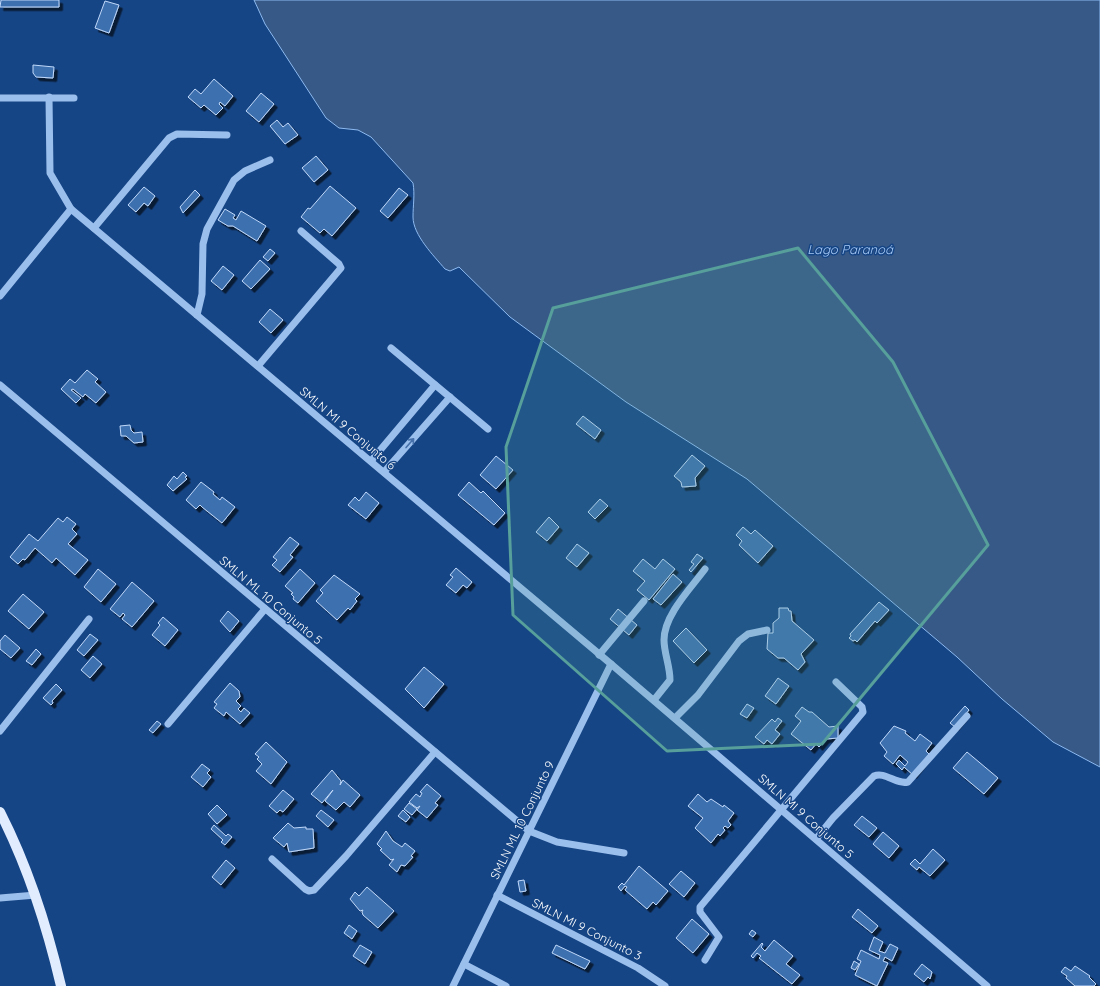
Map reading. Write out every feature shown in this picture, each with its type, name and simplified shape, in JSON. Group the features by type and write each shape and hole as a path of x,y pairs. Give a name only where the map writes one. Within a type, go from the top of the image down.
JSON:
{"main road":[{"path":"0,812 12,836 36,895 60,986"}],"street":[{"path":"0,296 71,209 50,173 49,97"},
{"path":"0,98 74,98"},
{"path":"94,228 169,138 177,134 228,135"},
{"path":"197,315 202,294 203,244 208,229 234,180 245,171 270,160"},
{"name":"SMLN MI 9 Conjunto 6","path":"71,209 611,664"},
{"path":"258,366 340,268 339,264 301,231"},
{"path":"391,348 488,429"},
{"name":"SMLN ML 10 Conjunto 5","path":"0,385 528,831 557,842 624,853"},
{"path":"371,461 435,385"},
{"path":"384,472 450,397"},
{"path":"654,700 670,680 664,648 666,626 670,616 705,569"},
{"path":"600,655 644,600"},
{"path":"168,724 265,609"},
{"path":"0,731 89,619"},
{"path":"675,718 698,695 739,641 748,634 767,630"},
{"name":"SMLN MI 9 Conjunto 5","path":"611,664 987,986"},
{"name":"SMLN ML 10 Conjunto 9","path":"453,986 611,664"},
{"path":"706,960 719,938 699,909 863,712 862,707 836,682"},
{"path":"816,839 833,818 874,776 883,775 903,783 908,782 967,716"},
{"path":"272,859 306,889 314,890 346,856 435,752"},
{"path":"0,898 36,895"},
{"name":"SMLN MI 9 Conjunto 3","path":"497,895 647,972 664,986"},
{"path":"464,964 506,986"}],"highlighted area":[{"path":"798,248 893,362 988,545 822,744 667,751 513,615 506,447 553,308"}],"water":[{"name":"Lago Paranoá","path":"254,0 1100,0 1100,767 1053,742 1002,699 957,657 747,479 626,402 510,317 459,267 450,271 445,269 430,252 416,231 413,217 413,183 371,137 358,130 339,128 326,118 265,24"}],"building":[{"path":"1,0 59,0 59,7 0,7"},
{"path":"105,1 119,5 109,33 95,28"},
{"path":"33,65 54,67 53,78 36,77 33,73"},
{"path":"214,79 233,96 225,106 220,102 219,104 223,108 216,115 204,105 201,108 188,97 195,89 201,94"},
{"path":"261,93 274,104 259,122 246,111"},
{"path":"277,120 283,127 288,123 298,135 285,144 270,126"},
{"path":"316,156 328,170 314,182 302,168"},
{"path":"330,186 356,208 332,236 324,229 320,233 301,217"},
{"path":"144,187 155,196 148,206 144,203 136,212 128,205"},
{"path":"399,188 408,195 388,218 380,211"},
{"path":"195,190 200,195 183,213 180,207"},
{"path":"225,209 235,215 233,218 236,220 241,211 266,226 257,241 233,226 228,226 218,220"},
{"path":"270,249 275,253 268,261 263,257"},
{"path":"260,260 270,269 251,289 242,281"},
{"path":"223,266 234,275 222,290 211,281"},
{"path":"270,309 283,320 271,333 259,322"},
{"path":"87,370 98,379 95,382 106,392 96,403 85,394 83,397 73,389 71,390 81,398 76,403 61,389 70,379 75,383"},
{"path":"583,416 601,430 595,439 576,424"},
{"path":"130,425 131,430 134,433 142,432 143,442 134,443 126,436 121,436 120,426"},
{"path":"692,455 705,466 695,478 696,486 682,487 681,482 674,476"},
{"path":"496,456 513,470 496,489 480,475"},
{"path":"183,472 187,476 185,477 187,479 173,491 167,485 174,476 177,479"},
{"path":"201,482 214,492 213,494 220,500 222,497 235,507 222,523 200,505 196,509 186,500"},
{"path":"469,482 481,493 483,491 505,513 494,525 458,495"},
{"path":"366,492 379,503 366,519 348,505 355,497 359,501"},
{"path":"600,499 608,506 595,519 588,512"},
{"path":"67,517 76,524 72,529 77,534 68,544 88,560 75,575 56,558 52,563 35,548 25,560 23,559 18,564 10,557 29,534 38,541 58,518 63,522"},
{"path":"549,517 559,527 547,541 536,532"},
{"path":"743,527 751,534 755,530 773,546 758,563 739,545 742,541 736,535"},
{"path":"290,537 299,544 290,555 293,557 280,572 272,565 277,560 273,557"},
{"path":"577,544 589,553 577,567 566,558"},
{"path":"697,554 703,558 691,572 689,570 694,564 691,562"},
{"path":"643,559 655,569 663,559 675,569 649,600 637,590 645,581 633,571"},
{"path":"456,568 472,582 467,588 463,585 456,593 446,585 453,577 450,575"},
{"path":"98,569 116,584 101,602 84,587"},
{"path":"300,569 315,583 298,603 293,599 294,597 291,594 293,593 285,586"},
{"path":"673,574 682,582 661,605 653,599"},
{"path":"334,575 360,594 355,599 357,601 350,610 348,608 337,620 316,601 323,593 320,590"},
{"path":"132,582 154,601 132,627 122,619 125,615 123,613 120,617 110,609"},
{"path":"23,594 44,612 29,629 8,611"},
{"path":"879,602 889,610 877,623 875,621 857,642 855,640 853,641 849,638 851,636 850,634"},
{"path":"779,608 788,608 789,611 791,611 792,621 814,640 801,654 805,662 798,670 784,658 778,658 767,649 768,633 773,633 773,623 779,618"},
{"path":"618,609 637,625 629,635 610,619"},
{"path":"228,611 239,621 230,632 220,621"},
{"path":"163,617 178,630 165,646 152,635 160,625 158,623"},
{"path":"686,628 707,650 694,663 673,641"},
{"path":"90,634 98,640 84,656 77,650"},
{"path":"5,635 20,648 11,658 0,649 0,641"},
{"path":"36,649 41,654 32,665 26,661"},
{"path":"93,656 102,664 90,678 81,670"},
{"path":"424,667 444,684 424,708 405,689"},
{"path":"778,678 789,686 776,704 765,696"},
{"path":"230,683 239,691 240,697 236,701 241,706 238,709 241,712 244,708 250,713 240,724 226,712 224,716 214,708 217,704 214,702"},
{"path":"56,684 62,690 52,701 53,703 51,705 43,698"},
{"path":"747,704 754,708 747,718 740,714"},
{"path":"965,706 969,710 955,727 950,723"},
{"path":"802,707 809,712 812,712 829,727 838,726 838,738 826,739 819,747 816,744 811,750 791,734 801,721 795,716"},
{"path":"778,718 782,721 775,730 780,734 772,744 767,740 764,744 755,737 772,719 775,722"},
{"path":"157,721 161,724 153,733 149,730"},
{"path":"894,726 906,731 905,733 915,741 920,734 932,743 926,751 929,754 913,775 904,767 902,770 896,764 899,760 905,766 908,762 900,755 893,764 884,756 887,752 880,743"},
{"path":"266,742 287,762 271,784 256,771 262,764 257,759 259,757 255,754"},
{"path":"967,752 998,778 984,794 953,768"},
{"path":"202,764 210,770 207,773 211,777 203,787 191,777"},
{"path":"332,770 341,781 340,785 343,780 360,795 350,807 344,802 336,810 325,801 333,790 322,803 311,794"},
{"path":"427,784 441,796 435,803 438,805 427,818 417,810 420,806 417,808 409,802 416,794 420,797 422,793 420,792"},
{"path":"283,790 294,799 283,812 280,810 277,813 269,806"},
{"path":"698,794 707,802 711,799 723,807 724,805 734,813 728,821 731,825 728,828 725,826 723,828 725,830 720,836 718,834 711,843 695,828 703,818 688,806"},
{"path":"409,803 417,809 412,815 404,809"},
{"path":"217,805 227,815 217,824 208,814"},
{"path":"321,810 334,820 328,827 316,816"},
{"path":"403,810 410,817 406,822 398,816"},
{"path":"862,816 877,828 869,837 854,825"},
{"path":"288,823 294,828 306,827 306,829 313,829 314,848 289,852 287,843 284,847 273,838"},
{"path":"214,825 226,836 228,834 232,837 225,845 221,842 223,840 211,829"},
{"path":"386,831 393,841 402,847 405,843 415,851 411,856 413,857 405,866 401,865 397,872 389,865 394,859 391,860 380,850 382,849 377,844"},
{"path":"883,832 899,846 889,858 873,844"},
{"path":"933,849 945,860 930,876 919,867 917,870 910,864 915,859 920,864"},
{"path":"226,860 235,868 221,885 212,877"},
{"path":"639,866 668,891 656,905 653,902 647,909 625,890 627,887 625,886 621,891 618,887 622,883 624,885"},
{"path":"681,871 695,883 684,897 669,884"},
{"path":"524,880 526,891 520,892 518,881"},
{"path":"367,887 394,911 378,928 363,915 363,910 360,911 350,899 355,892 359,896"},
{"path":"858,909 878,926 872,933 852,917"},
{"path":"692,919 709,934 693,953 676,938"},
{"path":"349,925 357,931 352,939 344,933"},
{"path":"752,930 756,933 753,937 749,934"},
{"path":"874,937 883,942 879,951 885,953 890,944 898,948 892,961 885,957 883,961 888,963 877,986 855,975 861,961 857,959 861,950 879,959 880,955 869,950"},
{"path":"774,940 793,956 786,964 800,975 792,984 759,958 761,956 757,953 753,958 751,956 762,943 763,944 761,947 765,951"},
{"path":"360,945 372,952 365,964 353,956"},
{"path":"556,945 590,961 585,969 552,953"},
{"path":"854,961 859,964 855,970 851,968"},
{"path":"922,964 932,972 930,979 928,977 924,982 914,974"},
{"path":"1075,966 1090,976 1089,977 1096,984 1094,986 1075,986 1066,978 1067,976 1061,972 1065,967 1071,971"}]}
